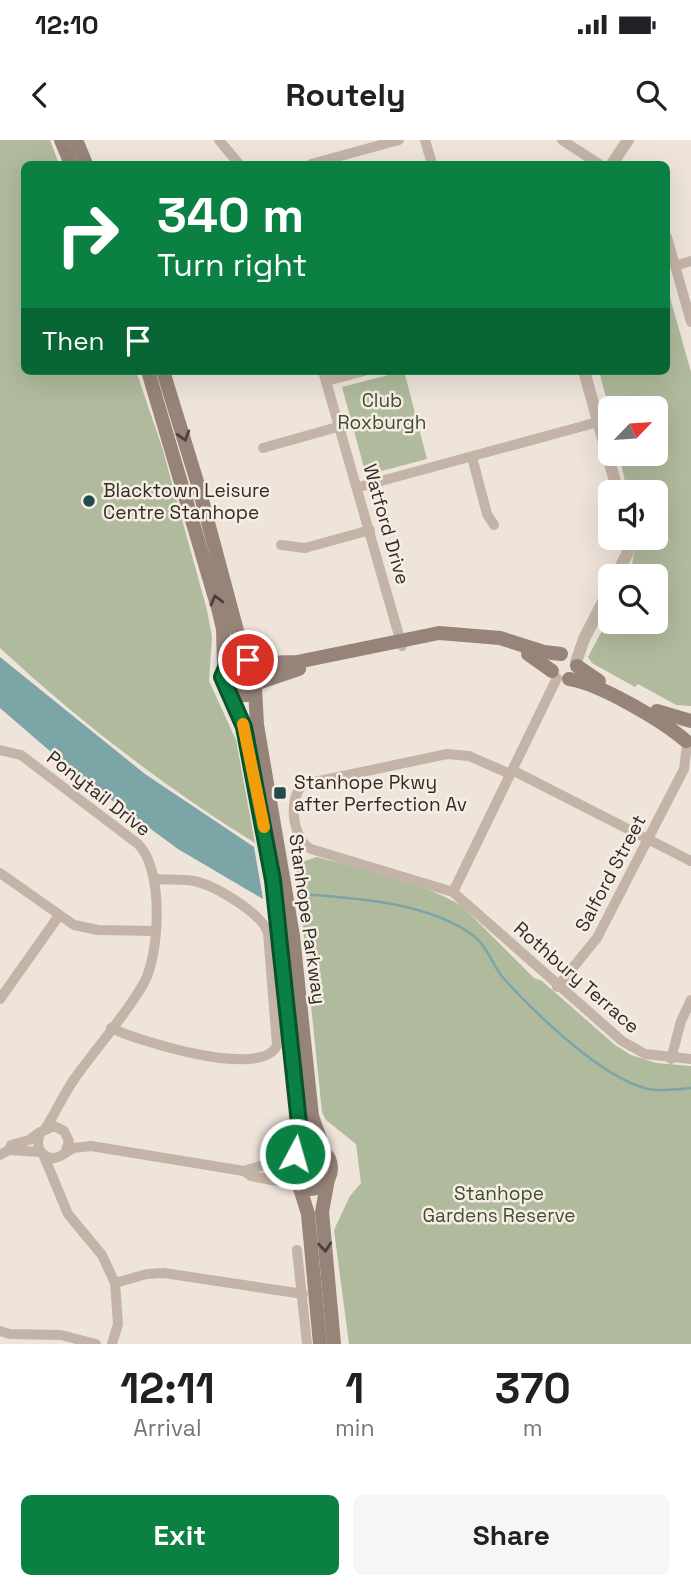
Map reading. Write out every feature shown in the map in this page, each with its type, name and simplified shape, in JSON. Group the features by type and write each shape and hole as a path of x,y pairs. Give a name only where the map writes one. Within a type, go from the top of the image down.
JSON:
{"main road":[{"path":"61,140 70,161"},
{"path":"76,140 85,161"},
{"path":"149,375 218,608 223,629 222,683 231,695 242,696 256,686 298,669 402,642 439,640 486,643 527,654 559,676 587,684 664,724 688,744"},
{"path":"164,375 198,485 239,638 258,672 256,686"},
{"path":"224,667 233,660 297,662 467,633 500,638 570,659 589,676 668,716 691,723 686,732 688,744"},
{"path":"559,676 553,661 570,659"},
{"path":"559,676 574,675 570,659"},
{"name":"Stanhope Parkway","path":"256,686 257,725 293,936 312,1116 325,1153"},
{"name":"Stanhope Parkway","path":"231,695 244,727 273,880 299,1123 294,1155"},
{"path":"320,1344 308,1214 299,1185 290,1172 294,1155 310,1147 325,1153 331,1166 322,1212 334,1344"},
{"path":"299,1185 317,1188 328,1179"}],"street":[{"path":"322,161 399,140"},
{"path":"425,140 431,161"},
{"path":"562,140 594,161"},
{"path":"614,161 628,140"},
{"path":"220,143 227,161"},
{"path":"220,143 236,161"},
{"path":"670,248 691,322"},
{"path":"675,266 691,261"},
{"path":"585,375 614,480"},
{"name":"Watford Drive","path":"325,376 402,642"},
{"path":"359,488 597,422"},
{"path":"263,448 341,426"},
{"path":"472,457 487,514 494,525"},
{"path":"281,545 305,548 370,530"},
{"path":"570,659 598,611"},
{"path":"559,676 511,772 453,892 306,847 299,836 293,801 297,790 305,784 447,754 469,756 511,772 691,861"},
{"name":"Salford Street","path":"557,987 597,938 687,766 688,744"},
{"name":"Ponytail Drive","path":"0,750 21,755 138,845 151,863 156,879 154,952 144,984 73,1081 59,1108 43,1130"},
{"path":"0,873 74,925 90,929 155,931"},
{"path":"111,1028 157,1046 233,1059 258,1059 273,1052 277,1045 268,933 262,920 206,885 187,880 156,879"},
{"name":"Rothbury Terrace","path":"453,892 557,987 634,1049 671,1059 691,1059"},
{"path":"0,999 58,916"},
{"path":"671,1059 681,1021 691,1000"},
{"path":"55,1181 69,1145 59,1108"},
{"path":"4,1153 11,1145 29,1140 54,1126 91,1146 244,1171 251,1176 299,1185"},
{"path":"43,1130 38,1140 68,1214 102,1255 115,1283 118,1324 112,1344"},
{"path":"4,1153 42,1153 53,1158 91,1146"},
{"path":"244,1171 294,1155"},
{"path":"297,1250 307,1344"},
{"path":"115,1283 164,1273 303,1294"},
{"path":"0,1331 10,1334 48,1333 96,1344"}],"green space":[{"name":"Blacktown Leisure Centre Stanhope","path":"0,140 50,140 58,161 21,161 21,375 137,375 162,447 207,610 212,637 209,681 236,740 255,843 187,799 123,752 0,648"},
{"path":"670,298 691,372 691,706 676,705 638,684 635,687 592,663 588,657 600,634 668,634 668,564 632,564 635,550 668,550 668,480 625,480 622,466 668,466 668,396 606,396 600,375 670,375"},
{"name":"Club Roxburgh","path":"388,375 405,375 427,459 366,475 342,387"},
{"name":"Stanhope Gardens Reserve","path":"317,857 409,882 462,906 534,978 542,981 615,1045 631,1055 656,1063 691,1066 691,1344 349,1344 334,1230 350,1196 361,1183 356,1144 326,1120 322,1112 302,917 304,912 296,870 301,862"}],"water":[{"path":"0,657 145,774 254,847 263,899 178,849 80,777 0,708"}],"waterway":[{"path":"300,894 392,904 437,916 457,925 480,941 501,975 518,994 591,1059 630,1083 648,1089 691,1088"}],"slow traffic":[{"path":"243,724 264,827"}],"place":[{"name":"Blacktown Leisure Centre Stanhope","path":"89,501"},
{"name":"Stanhope Pkwy after Perfection Av","path":"280,793"}],"route":[{"path":"248,660 238,659 228,663 222,672 222,683 231,695 244,727 273,880 286,981 299,1123 295,1154"}]}
